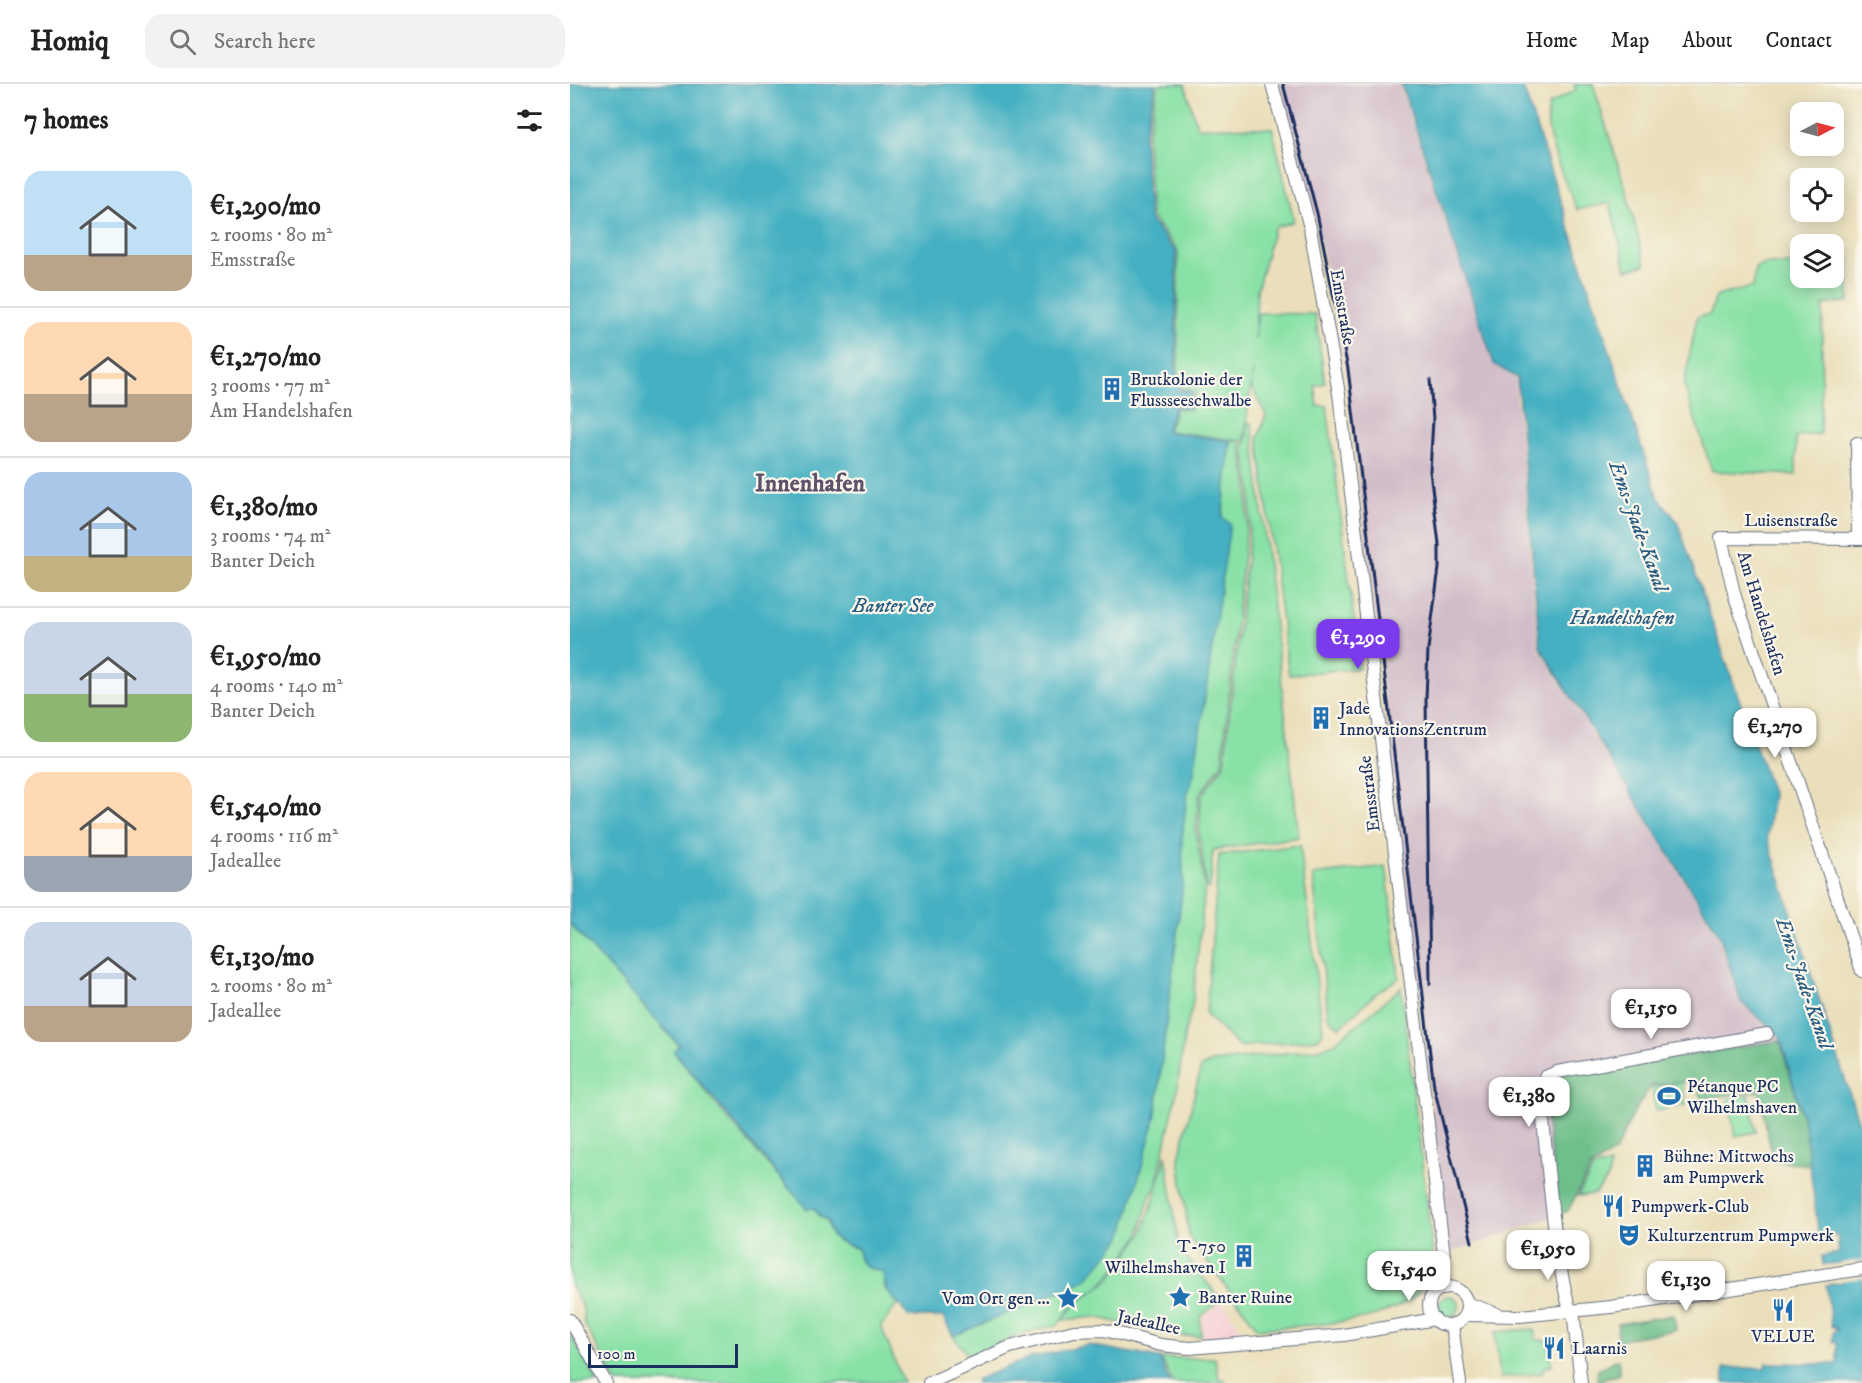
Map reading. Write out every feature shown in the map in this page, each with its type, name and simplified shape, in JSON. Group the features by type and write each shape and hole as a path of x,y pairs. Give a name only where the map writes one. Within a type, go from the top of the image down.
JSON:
{"street":[{"name":"Emsstraße","path":"1272,84 1310,228 1339,394 1449,1289"},
{"path":"1857,443 1860,539"},
{"name":"Luisenstraße","path":"1721,538 1860,539"},
{"name":"Am Handelshafen","path":"1721,538 1735,597 1862,971"},
{"path":"1581,1383 1572,1311 1557,1252 1551,1202 1541,1096 1545,1077 1557,1072 1767,1034"},
{"path":"1466,1309 1520,1316 1572,1311 1663,1301 1862,1269"},
{"path":"1452,1325 1443,1324 1435,1319 1430,1307 1433,1296 1449,1289 1463,1295 1466,1309"},
{"name":"Jadeallee","path":"1404,1323 1430,1307"},
{"path":"1460,1383 1452,1325 1466,1309"},
{"name":"Jadeallee","path":"929,1383 1010,1347 1074,1331 1104,1330 1161,1345 1190,1348 1344,1335 1435,1319"},
{"path":"570,1320 606,1383"}],"shaded area":[{"path":"1280,84 1399,84 1493,364 1515,379 1538,647 1717,934 1740,1003 1778,1036 1780,1041 1560,1074 1559,1215 1449,1253 1345,364 1316,221"},
{"path":"1222,1302 1242,1330 1238,1333 1203,1337 1202,1318"}],"green space":[{"path":"1158,84 1185,84 1197,127 1272,128 1294,221 1274,228 1257,290 1255,340 1258,313 1315,314 1325,383 1315,386 1318,406 1327,406 1360,668 1289,675 1258,438 1266,415 1251,386 1244,441 1168,431 1176,408 1191,410 1195,391 1181,388 1178,378 1178,251 1151,216 1147,136"},
{"path":"1574,84 1593,84 1628,197 1645,265 1626,270 1610,203 1577,210 1561,172 1551,142 1548,115 1550,104 1576,90"},
{"path":"1844,257 1849,257 1849,301 1823,305 1820,434 1796,436 1796,475 1712,471 1684,385 1697,317 1710,314 1716,296 1753,287 1755,268 1765,264 1790,264 1790,288 1844,288"},
{"path":"1248,422 1252,423 1299,837 1213,850 1210,889 1207,888 1199,834 1201,796 1224,765 1249,537 1251,489 1243,444 1246,443"},
{"path":"1231,441 1240,441 1248,486 1247,523 1222,764 1199,795 1196,832 1205,887 1192,1008 1185,1031 1177,1092 1156,1186 1149,1199 1139,1236 1110,1276 1097,1289 1077,1300 1058,1325 1028,1332 968,1355 953,1336 1086,1280 1155,1119 1183,883 1182,837 1187,795 1194,773"},
{"path":"1300,845 1323,1032 1318,1039 1239,1047 1206,1014 1219,855"},
{"path":"1386,866 1399,978 1375,994 1340,1027 1334,1024 1328,1016 1313,875"},
{"path":"570,924 679,1046 674,1052 724,1114 807,1209 813,1208 820,1217 827,1221 830,1232 837,1240 858,1249 860,1260 865,1266 883,1272 885,1289 898,1304 881,1326 903,1382 617,1383 584,1323 583,1308 570,1284"},
{"path":"1401,988 1432,1246 1432,1269 1422,1288 1406,1303 1383,1313 1330,1323 1258,1329 1189,1237 1179,1158 1201,1067 1212,1062 1319,1049 1333,1044"},
{"path":"1780,1041 1805,1126 1810,1165 1773,1161 1759,1091 1701,1099 1695,1080 1651,1086 1634,1112 1615,1152 1591,1167 1568,1211 1559,1215 1544,1098 1548,1080 1560,1074"},
{"name":"Pétanque PC Wilhelmshaven","path":"1682,1082 1686,1105 1656,1111 1652,1088"},
{"path":"1749,1095 1756,1132 1735,1136 1728,1099"},
{"path":"1166,1155 1179,1248 1221,1300 1200,1317 1201,1336 1177,1336 1095,1317 1062,1320 1077,1303 1110,1279 1142,1234"},
{"path":"1610,1165 1608,1178 1595,1194 1578,1196 1593,1168"},
{"path":"1449,1296 1456,1299 1459,1306 1456,1313 1449,1316 1442,1313 1439,1306 1442,1299"},
{"path":"1674,1315 1676,1330 1622,1339 1621,1351 1616,1351 1618,1324"},
{"path":"1534,1329 1536,1340 1548,1340 1552,1366 1543,1367 1543,1373 1500,1378 1495,1332"},
{"path":"570,1333 598,1383 570,1383"},
{"path":"1161,1358 1215,1358 1219,1379 1224,1379 1225,1383 1173,1383"},
{"path":"1619,1360 1619,1375 1603,1378 1602,1383 1597,1381 1598,1370"}],"water":[{"name":"Banter See","path":"570,84 1156,84 1144,136 1149,218 1176,252 1176,377 1179,390 1192,392 1190,408 1175,406 1166,432 1231,441 1222,517 1230,524 1194,773 1187,795 1182,837 1183,883 1155,1119 1122,1237 1086,1280 953,1336 943,1317 909,1317 886,1289 883,1272 865,1265 860,1259 858,1248 837,1240 831,1232 828,1221 821,1217 814,1208 807,1209 674,1051 679,1045 570,924"},
{"name":"Handelshafen","path":"1401,84 1522,84 1658,497 1677,521 1773,796 1767,837 1862,1132 1862,1383 1724,1383 1724,1368 1765,1368 1766,1363 1837,1364 1837,1343 1833,1342 1833,1332 1838,1329 1831,1326 1826,1285 1843,1282 1841,1263 1823,1265 1822,1256 1839,1253 1837,1234 1819,1238 1805,1126 1780,1036 1741,1002 1719,934 1540,647 1517,378 1494,364"},
{"path":"1088,1345 1159,1358 1170,1383 976,1383 977,1379 1030,1358"}],"pier":[{"path":"1862,1260 1862,1278 1825,1283 1840,1279 1838,1266 1823,1268 1822,1266"}],"railway":[{"path":"1283,84 1317,213 1348,369 1434,1087 1472,1242"},
{"path":"1430,380 1433,420 1430,471 1439,544 1439,568 1428,649 1426,699 1430,984"}],"place":[{"name":"Brutkolonie der Flussseeschwalbe","path":"1112,389"},
{"name":"Jade InnovationsZentrum","path":"1321,718"},
{"name":"Pétanque PC Wilhelmshaven","path":"1669,1096"},
{"name":"Bühne: Mittwochs am Pumpwerk","path":"1645,1166"},
{"name":"Pumpwerk-Club","path":"1613,1206"},
{"name":"Kulturzentrum Pumpwerk","path":"1629,1235"},
{"name":"T-750 Wilhelmshaven I","path":"1244,1256"},
{"name":"Banter Ruine","path":"1180,1297"},
{"name":"Vom Ort gen ...","path":"1068,1298"},
{"name":"VELUE","path":"1783,1310"},
{"name":"Laarnis","path":"1554,1348"}],"district":[{"name":"Innenhafen","path":"810,483"}],"water label":[{"name":"Ems-Jade-Kanal","path":"1639,526"},
{"name":"Ems-Jade-Kanal","path":"1805,983"}]}
